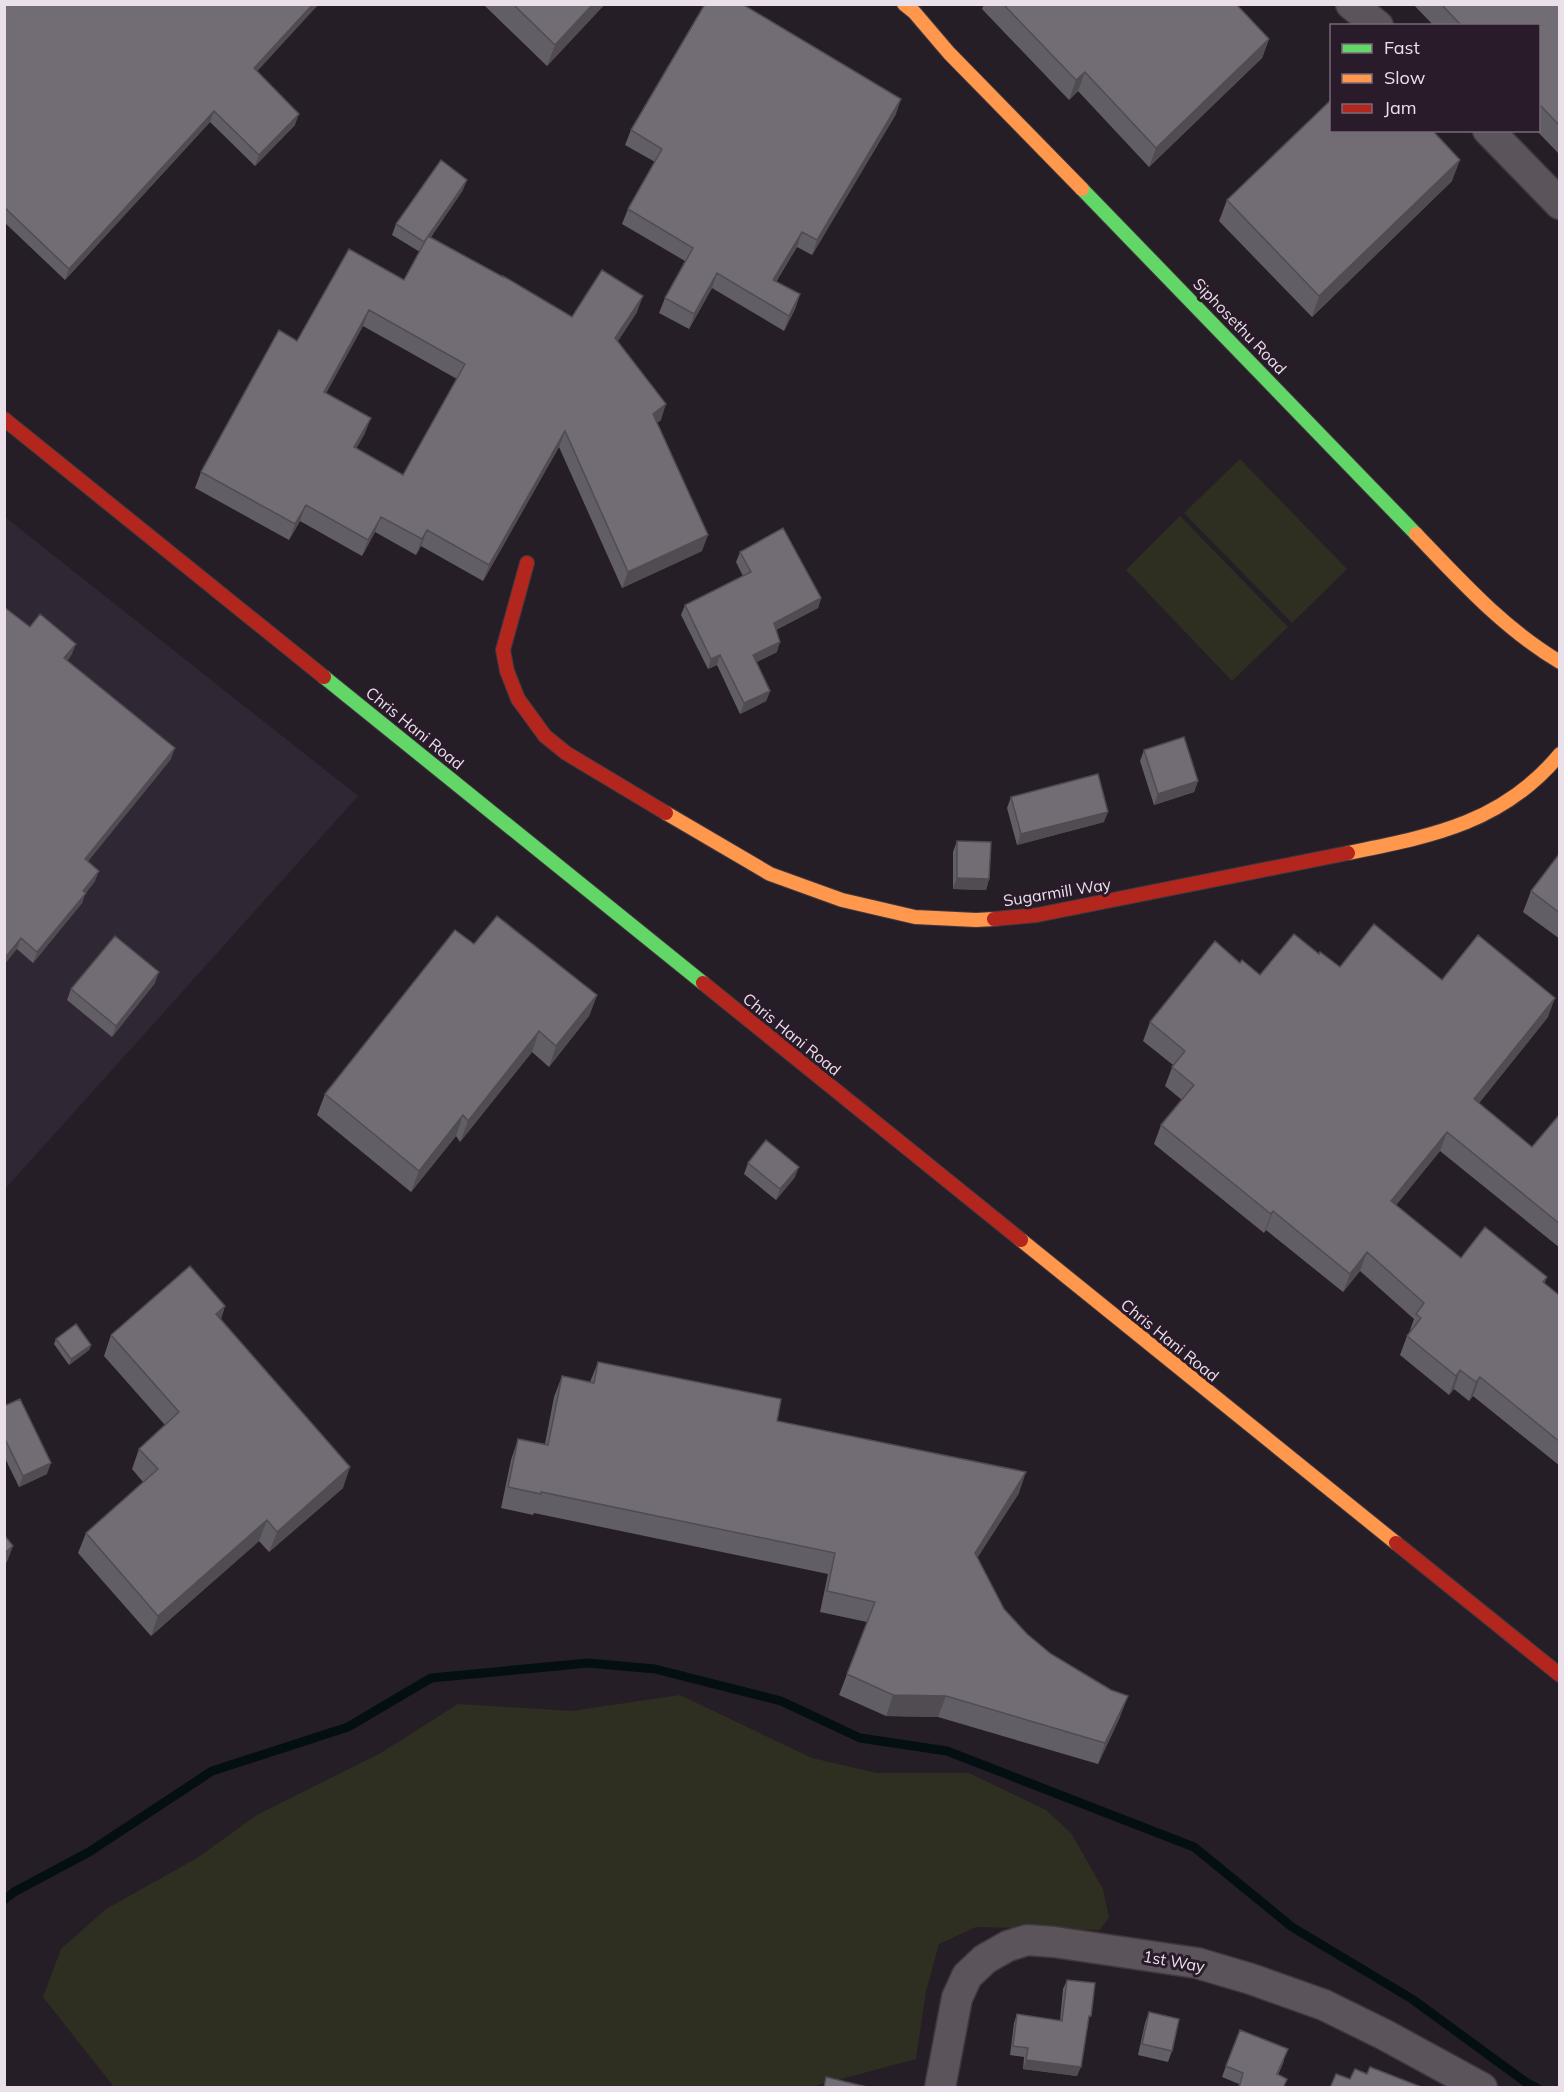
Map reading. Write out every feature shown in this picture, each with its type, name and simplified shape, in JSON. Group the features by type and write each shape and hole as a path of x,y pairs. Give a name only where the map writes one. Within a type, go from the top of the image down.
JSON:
{"street":[{"name":"Siphosethu Road","path":"904,4 1479,600 1543,652 1560,662"},
{"path":"1351,4 1376,24"},
{"path":"1490,132 1560,204"},
{"name":"Chris Hani Road","path":"4,419 1560,1675"},
{"name":"Sugarmill Way","path":"526,562 503,650 507,671 518,699 545,736 566,753 770,874 842,900 915,917 976,920 1036,915 1417,839 1472,822 1521,794 1549,769 1560,754"},
{"name":"1st Way","path":"940,2088 957,1998 967,1976 985,1959 1008,1946 1027,1940 1197,1963 1251,1979 1324,2005 1385,2035 1482,2088"}],"shaded area":[{"path":"5,517 358,796 5,1189"}],"green space":[{"path":"1240,459 1347,569 1292,623 1184,513"},
{"path":"1180,516 1288,627 1232,681 1126,570"},
{"path":"680,1695 812,1758 877,1773 969,1773 1046,1810 1071,1833 1103,1889 1109,1917 1100,1930 976,1927 939,1944 926,1991 916,2059 811,2087 114,2087 43,1997 61,1949 106,1909 197,1858 257,1815 379,1754 458,1704 571,1711"}],"building":[{"path":"4,4 313,4 254,68 299,114 259,155 214,111 69,269 4,207"},
{"path":"513,4 593,4 555,45"},
{"path":"705,4 742,4 901,99 817,240 802,232 773,280 800,294 789,316 717,273 694,314 665,298 693,248 628,209 662,149 631,130"},
{"path":"1003,4 1236,4 1269,39 1156,148 1085,72 1076,80"},
{"path":"1441,4 1560,4 1560,126 1540,105 1540,24 1460,24"},
{"path":"1330,101 1330,132 1434,132 1460,160 1319,296 1227,200"},
{"path":"441,160 467,180 424,242 396,224"},
{"path":"428,236 503,276 572,317 602,270 643,296 615,338 666,404 653,414 708,535 628,572 565,431 489,565 427,530 422,539 381,517 368,540 306,505 295,524 201,472 279,330 297,341 349,249 404,280","holes":["369,310 465,364 403,475 354,447 371,418 324,392"]},
{"path":"783,528 821,598 774,623 780,642 753,655 770,691 744,703 720,655 711,659 685,605 751,572 740,552"},
{"path":"4,607 30,627 40,614 76,644 64,658 175,748 85,859 99,871 83,891 86,893 37,952 21,938 4,959"},
{"path":"1184,737 1198,781 1158,794 1144,750"},
{"path":"1098,774 1108,812 1021,834 1011,797"},
{"path":"957,841 991,842 989,879 957,878"},
{"path":"1560,853 1560,913 1531,891"},
{"path":"497,916 597,995 556,1046 539,1031 468,1121 463,1115 419,1171 325,1094 455,930 474,944"},
{"path":"1374,924 1442,980 1478,935 1555,998 1474,1099 1532,1147 1560,1114 1560,1224 1447,1132 1391,1201 1461,1258 1485,1227 1547,1277 1543,1282 1560,1296 1560,1442 1480,1377 1476,1382 1460,1370 1456,1376 1407,1336 1421,1318 1416,1314 1424,1303 1367,1252 1350,1274 1273,1211 1271,1214 1161,1125 1194,1085 1172,1067 1185,1051 1150,1022 1215,941 1240,963 1242,960 1260,975 1294,934 1340,967"},
{"path":"115,936 159,972 116,1026 71,989"},
{"path":"766,1140 799,1167 780,1189 748,1163"},
{"path":"190,1266 225,1306 216,1314 350,1467 277,1532 267,1520 158,1616 86,1533 158,1469 139,1449 179,1412 111,1335"},
{"path":"76,1324 91,1345 71,1359 56,1339"},
{"path":"598,1362 781,1399 777,1421 1026,1472 975,1553 1004,1609 1027,1634 1051,1654 1111,1690 1128,1696 1105,1743 946,1696 893,1695 847,1674 875,1602 827,1591 835,1553 508,1487 518,1439 548,1445 562,1376 594,1383"},
{"path":"20,1399 51,1463 23,1476 4,1437 4,1406"},
{"path":"4,1535 13,1546 4,1553"},
{"path":"1067,1980 1095,1983 1081,2067 1026,2060 1028,2048 1013,2046 1017,2014 1062,2021"},
{"path":"1149,2012 1179,2019 1172,2051 1142,2044"},
{"path":"1240,2030 1288,2049 1277,2074 1287,2079 1283,2088 1239,2088 1243,2073 1226,2066"},
{"path":"1370,2067 1424,2088 1330,2088 1336,2074 1350,2079 1355,2069 1367,2074"},
{"path":"826,2077 871,2088 824,2088"}],"waterway":[{"path":"4,1900 14,1892 89,1852 212,1771 348,1727 431,1678 588,1663 655,1669 781,1701 860,1738 947,1751 1194,1847 1292,1927 1412,1999 1537,2088"}],"traffic: fast":[{"path":"1082,189 1416,534"},
{"path":"324,677 703,983"}],"traffic: slow":[{"path":"904,4 1082,189"},
{"path":"1416,534 1501,619 1560,662"},
{"path":"1348,853 1437,832 1490,811 1515,796 1538,777 1560,754"},
{"path":"666,813 770,874 842,900 915,917 994,919"},
{"path":"1021,1240 1396,1543"}],"traffic: jam":[{"path":"4,419 324,677"},
{"path":"527,563 503,650 507,671 518,699 545,736 566,753 666,813"},
{"path":"994,919 1037,915 1348,853"},
{"path":"703,983 1021,1240"},
{"path":"1396,1543 1560,1675"}]}
